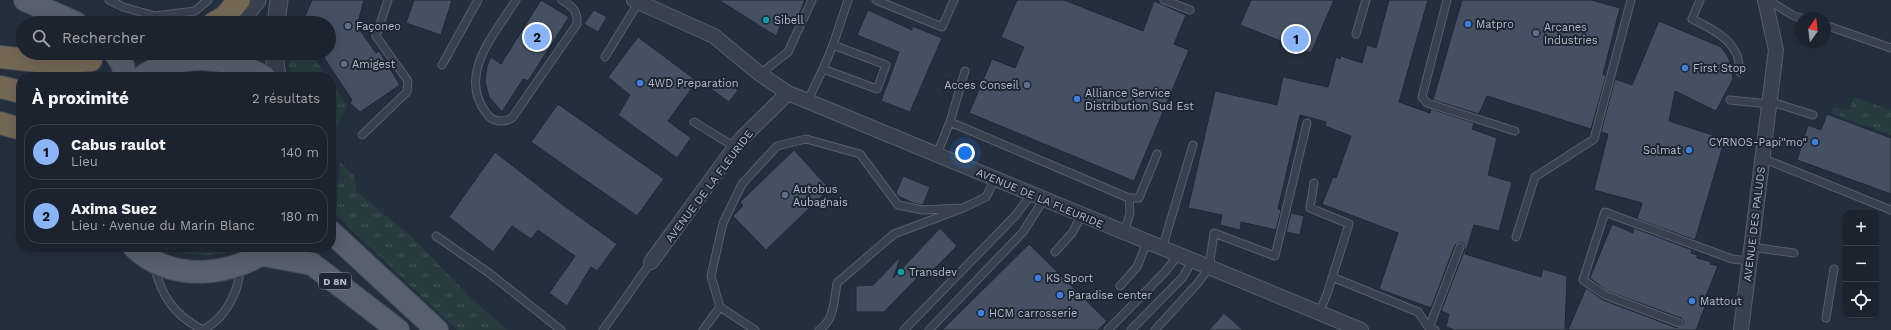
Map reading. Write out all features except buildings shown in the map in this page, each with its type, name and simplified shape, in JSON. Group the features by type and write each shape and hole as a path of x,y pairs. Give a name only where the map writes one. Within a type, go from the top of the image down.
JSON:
{"highway":[{"path":"226,16 239,0"},
{"path":"0,57 16,59"},
{"path":"28,60 56,63 91,60"},
{"path":"0,87 16,91"},
{"path":"0,122 16,127"}],"main road":[{"path":"21,0 50,16"},
{"path":"25,0 60,16"},
{"path":"120,60 123,65 124,72"},
{"path":"168,60 174,62"},
{"path":"151,72 160,67 184,60"},
{"path":"223,60 235,63 254,72"},
{"name":"D 8N","path":"336,237 437,330"},
{"path":"141,252 152,260 173,268 196,272 218,272 240,266 266,252"},
{"name":"D 8N","path":"271,252 312,264 398,330"}],"street":[{"path":"244,16 257,0"},
{"path":"277,16 279,0"},
{"name":"AVENUE DES PALUDS","path":"1741,330 1776,50 1767,0"},
{"path":"638,1 714,36 760,74 788,93"},
{"path":"275,60 276,72"},
{"name":"AVENUE DE LA FLEURIDE","path":"651,262 741,139 788,93 1361,330"}],"lane":[{"path":"109,0 123,7 155,16 195,11 208,0"},
{"path":"362,136 407,92 408,81 376,36 388,0"},
{"path":"442,65 478,0"},
{"path":"516,0 483,51 478,63 475,80 477,99 488,115 499,121 505,122 512,118 577,24 578,15 575,9 562,0"},
{"path":"760,74 788,52 812,0"},
{"path":"807,102 833,45 848,0"},
{"path":"876,0 942,28 954,0"},
{"path":"1166,0 1190,10"},
{"path":"1356,34 1366,0"},
{"path":"1447,0 1422,97 1427,103 1515,131"},
{"path":"1516,237 1535,178 1594,139 1631,0"},
{"path":"1700,0 1692,19 1715,30 1732,46 1737,54 1740,72"},
{"path":"1767,0 1795,16"},
{"path":"605,57 638,1"},
{"path":"1831,27 1891,48"},
{"path":"823,69 877,89 886,65 833,45"},
{"path":"937,154 950,122 965,71"},
{"path":"1730,100 1769,102 1813,115"},
{"path":"694,122 735,147"},
{"path":"950,122 1129,198 1139,198 1157,154"},
{"path":"1155,330 1198,284 1209,268 1214,233 1275,256 1307,123"},
{"path":"755,330 720,307 711,276 723,223 742,184 777,146 806,138 860,154 898,205 923,210 963,208"},
{"path":"1162,248 1193,145"},
{"path":"1762,158 1891,210"},
{"path":"819,330 823,327 832,314 837,283 866,258 894,234 963,208 986,197 995,179"},
{"path":"1314,183 1310,208 1349,224 1319,313"},
{"path":"904,330 1015,216 1038,197"},
{"path":"929,330 1023,232 1038,197"},
{"path":"1124,233 1130,213 1129,198"},
{"path":"1680,324 1605,295 1583,280 1605,212 1732,259 1750,254 1794,253"},
{"path":"1055,252 1072,233 1082,215"},
{"path":"436,236 489,273 561,330"},
{"path":"1120,286 1137,267 1146,242"},
{"path":"1432,329 1460,247"},
{"path":"1108,330 1165,272 1178,255"},
{"path":"152,260 158,283 169,302 186,321 203,330 215,323 226,311 240,277 240,266"},
{"path":"1131,330 1183,277 1192,261"},
{"path":"603,330 651,262"},
{"path":"1826,318 1834,269"},
{"path":"1332,277 1418,312 1432,329"},
{"path":"703,330 720,307"}],"green space":[{"path":"289,60 315,60 324,72 292,72 288,67"},
{"path":"336,88 347,105 336,129"},
{"path":"1854,97 1891,110 1891,135 1831,113 1834,107 1849,110"},
{"path":"340,162 355,177 356,191 413,238 474,301 508,330 457,330 336,215"},
{"path":"182,252 227,252 213,255 196,255"}],"place":[{"name":"Sibell","path":"766,20"},
{"name":"Matpro","path":"1468,24"},
{"name":"Façoneo","path":"348,26"},
{"name":"Arcanes Industries","path":"1536,33"},
{"name":"Axima Suez","path":"537,37"},
{"name":"Cabus raulot","path":"1296,39"},
{"name":"Amigest","path":"344,64"},
{"name":"First Stop","path":"1685,68"},
{"name":"4WD Preparation","path":"640,83"},
{"name":"Acces Conseil","path":"1027,85"},
{"name":"Alliance Service Distribution Sud Est","path":"1077,99"},
{"name":"CYRNOS-Papi\"mo\"","path":"1815,142"},
{"name":"Solmat","path":"1689,150"},
{"name":"Autobus Aubagnais","path":"785,195"},
{"name":"Transdev","path":"901,272"},
{"name":"KS Sport","path":"1038,278"},
{"name":"Paradise center","path":"1060,295"},
{"name":"Mattout","path":"1692,301"},
{"name":"HCM carrosserie","path":"981,313"}]}
